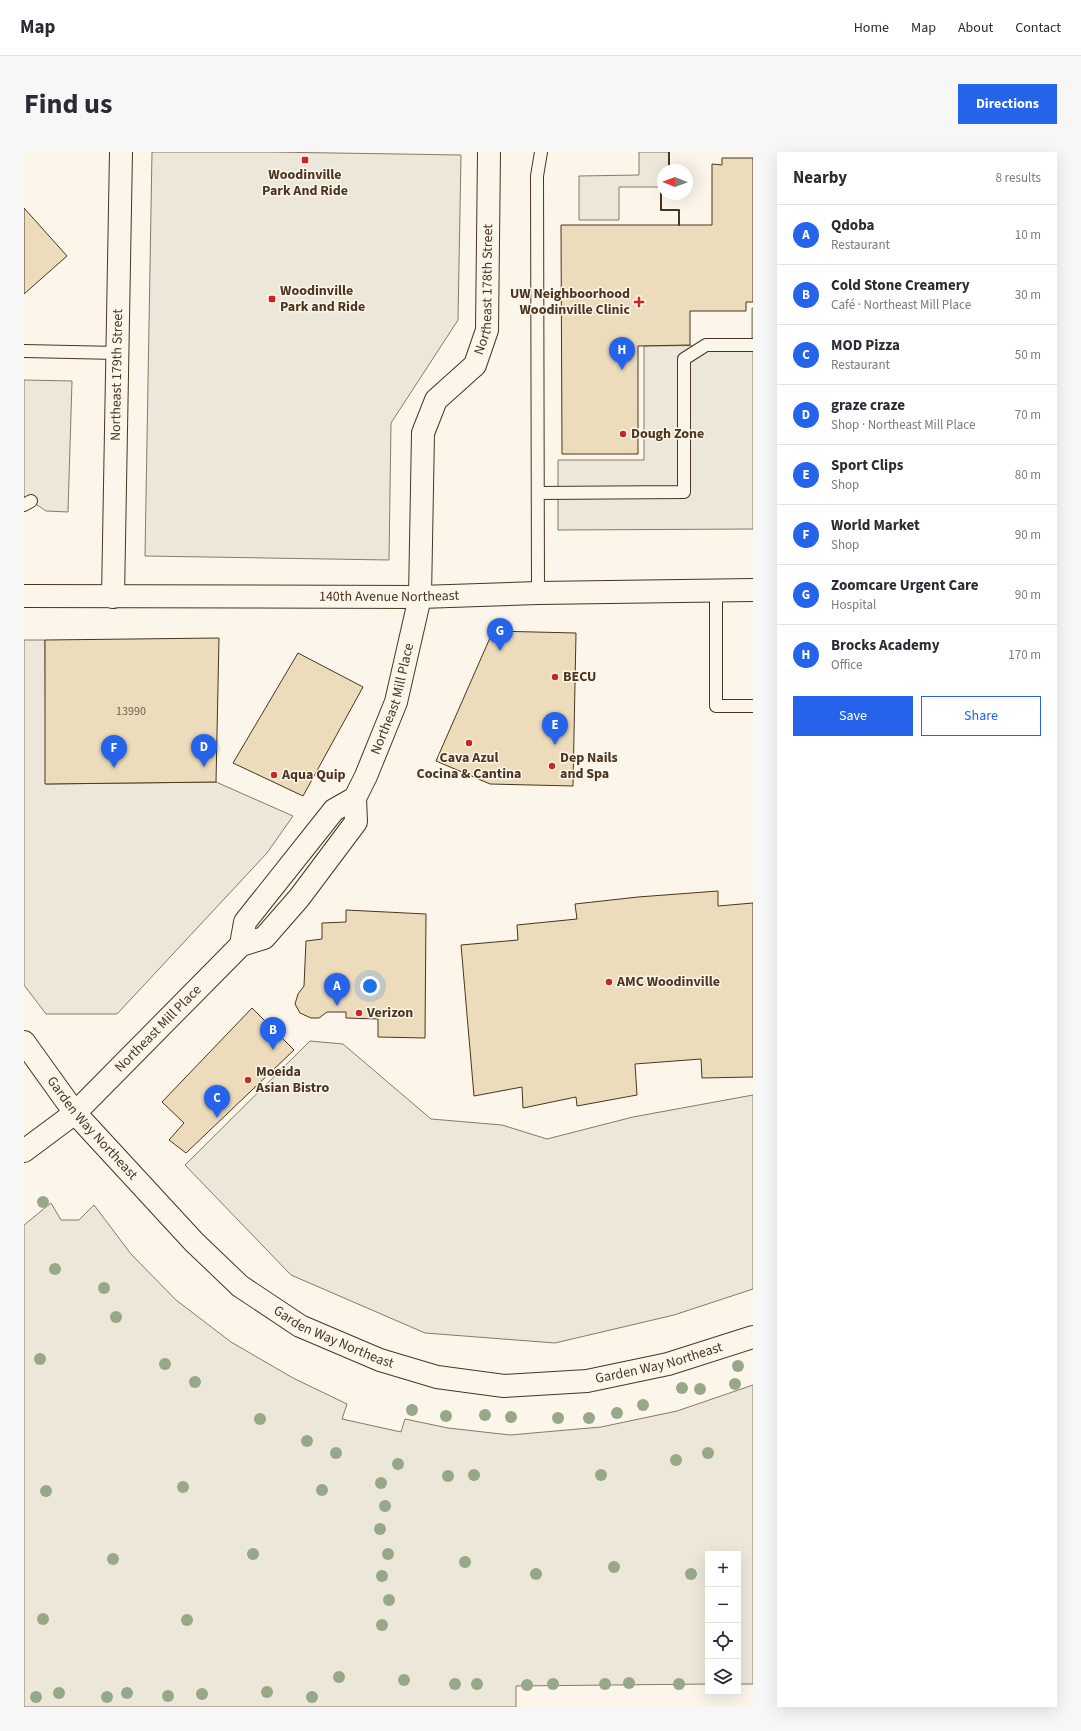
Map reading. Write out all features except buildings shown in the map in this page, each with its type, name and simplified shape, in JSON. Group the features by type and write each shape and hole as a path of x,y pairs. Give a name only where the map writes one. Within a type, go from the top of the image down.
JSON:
{"street":[{"name":"Northeast 179th Street","path":"114,597 121,152"},
{"name":"Northeast 178th Street","path":"420,597 423,433 436,400 475,365 487,330 489,152"},
{"name":"140th Avenue Northeast","path":"24,596 420,597 538,593 753,590"},
{"name":"Northeast Mill Place","path":"24,1150 75,1113 241,945 264,938 299,898 356,822 355,798 366,776 396,702 420,597"},
{"path":"241,945 244,922 334,810 355,798"},
{"name":"Garden Way Northeast","path":"24,1042 75,1113 194,1242 240,1286 300,1326 380,1360 437,1377 504,1386 587,1382 668,1364 753,1337"}],"lane":[{"path":"538,593 538,176 541,152"},
{"path":"538,492 684,492 684,359 706,346 753,345"},
{"path":"29,351 118,353"},
{"path":"716,590 716,706 753,706"}],"shaded area":[{"path":"152,152 461,155 458,320 391,423 389,560 145,556"},
{"path":"639,152 669,152 669,164 657,164 657,187 619,187 619,220 579,220 579,176 639,175"},
{"path":"752,308 753,529 558,530 558,460 644,460 644,346 752,345"},
{"path":"24,380 72,381 68,512 46,511 24,496"},
{"path":"24,640 45,640 46,784 216,782 293,816 267,853 117,1014 46,1014 24,985"},
{"path":"310,1041 343,1044 431,1119 502,1125 547,1139 633,1117 753,1095 753,1289 674,1315 555,1343 425,1333 291,1275 185,1165"},
{"path":"51,1203 61,1220 79,1220 94,1205 131,1254 176,1300 231,1342 293,1378 347,1404 342,1419 401,1432 405,1419 448,1428 510,1435 601,1427 677,1411 753,1385 753,1684 741,1684 741,1551 705,1551 705,1684 516,1686 516,1707 24,1707 24,1225"}],"wall":[{"path":"669,152 669,164"},
{"path":"661,200 661,210 679,210 679,225"}],"place":[{"name":"Woodinville Park And Ride","path":"305,160"},
{"name":"Woodinville Park and Ride","path":"272,299"},
{"name":"UW Neighboorhood Woodinville Clinic","path":"639,302"},
{"name":"Brocks Academy","path":"622,370"},
{"name":"Dough Zone","path":"623,434"},
{"name":"Zoomcare Urgent Care","path":"500,651"},
{"name":"BECU","path":"555,677"},
{"name":"Cava Azul Cocina & Cantina","path":"469,743"},
{"name":"Sport Clips","path":"555,745"},
{"name":"Dep Nails and Spa","path":"552,766"},
{"name":"graze craze","path":"204,767"},
{"name":"World Market","path":"114,768"},
{"name":"Aqua Quip","path":"274,775"},
{"name":"AMC Woodinville","path":"609,982"},
{"name":"Qdoba","path":"337,1006"},
{"name":"Verizon","path":"359,1013"},
{"name":"Cold Stone Creamery","path":"273,1050"},
{"name":"Moeida Asian Bistro","path":"248,1080"},
{"name":"MOD Pizza","path":"217,1118"}]}
